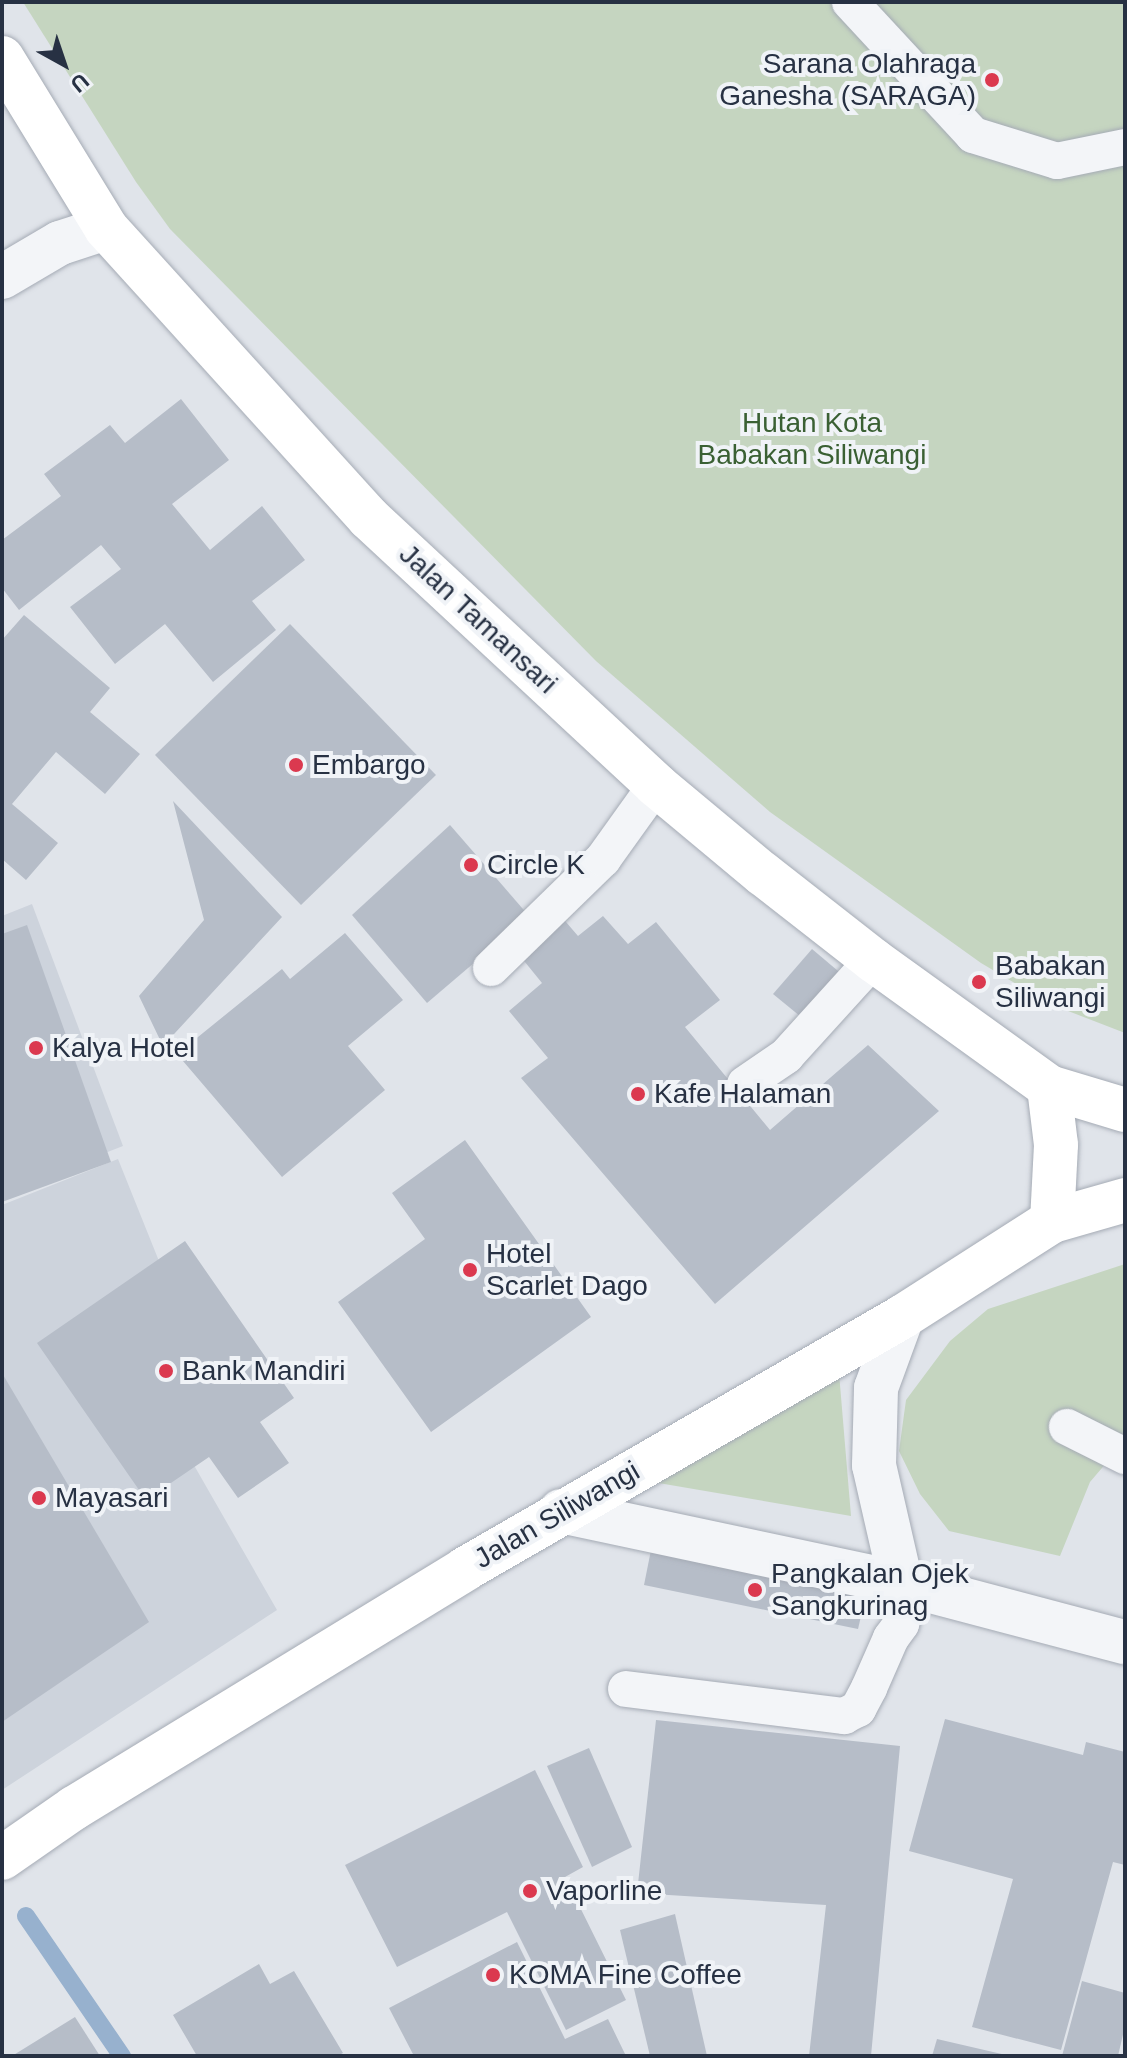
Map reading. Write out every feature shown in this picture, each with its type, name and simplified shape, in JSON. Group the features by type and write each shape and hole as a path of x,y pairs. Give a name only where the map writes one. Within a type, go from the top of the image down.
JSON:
{"main road":[{"name":"Jalan Tamansari","path":"2,58 106,228 369,518 656,785 873,960 1049,1087 1125,1110"},
{"path":"1049,1087 1056,1145 1052,1221"},
{"name":"Jalan Siliwangi","path":"2,1858 86,1800 561,1511 902,1317 1052,1221 1125,1200"}],"street":[{"path":"2,277 60,243 106,228"},
{"path":"902,1317 876,1388 874,1465 906,1584"},
{"path":"561,1511 906,1584 1125,1642"}],"lane":[{"path":"850,2 973,135 1057,161 1125,147"},
{"path":"491,968 603,859 656,785"},
{"path":"745,1084 786,1056 873,960"},
{"path":"1067,1427 1125,1456"},
{"path":"626,1689 844,1716 858,1709 891,1638 901,1624 906,1584"}],"shaded area":[{"name":"Kalya Hotel","path":"32,904 123,1146 2,1193 2,916"},
{"path":"118,1159 167,1281 109,1317 277,1610 2,1790 2,1205"}],"green space":[{"name":"Hutan Kota Babakan Siliwangi","path":"23,2 1125,2 1125,1033 1050,1004 981,963 770,812 596,661 170,229 136,182"},
{"path":"1125,1264 1125,1441 1090,1482 1060,1556 949,1531 920,1494 899,1451 906,1400 950,1341 988,1309"},
{"path":"838,1361 851,1516 635,1479"}],"building":[{"path":"181,399 229,460 172,504 210,550 262,506 305,560 252,601 276,630 213,682 165,624 115,664 70,607 121,569 101,545 19,610 2,588 2,540 61,496 44,474 110,425 125,443"},
{"path":"24,615 110,688 90,712 140,754 105,794 56,752 12,804 58,843 26,880 2,859 2,640"},
{"name":"Embargo","path":"290,624 436,775 301,905 155,755"},
{"path":"173,801 282,917 163,1046 139,996 204,920"},
{"path":"450,825 529,916 427,1003 352,915"},
{"name":"Kafe Halaman","path":"560,915 578,936 603,916 628,944 656,922 720,1000 685,1027 770,1130 868,1045 939,1111 715,1304 521,1078 548,1058 509,1011 542,983 516,951"},
{"name":"Kalya Hotel","path":"27,925 111,1162 2,1202 2,934"},
{"path":"345,933 403,1000 348,1046 385,1090 282,1177 177,1054 282,969 290,979"},
{"path":"812,949 844,976 806,1021 773,994"},
{"name":"Hotel Scarlet Dago","path":"465,1140 591,1317 431,1432 338,1302 425,1239 392,1193"},
{"name":"Bank Mandiri","path":"185,1241 294,1398 260,1422 289,1463 238,1498 209,1457 146,1500 37,1343"},
{"name":"Mayasari","path":"2,1373 149,1622 2,1722"},
{"name":"Pangkalan Ojek Sangkurinag","path":"651,1550 866,1595 858,1629 644,1585"},
{"path":"945,1719 1083,1755 1086,1742 1125,1752 1125,1865 1113,1862 1061,2050 972,2027 1013,1879 909,1851"},
{"path":"656,1720 900,1746 871,2056 809,2056 826,1905 637,1893"},
{"path":"589,1748 632,1847 592,1867 547,1766"},
{"path":"535,1770 583,1867 565,1877 626,2000 566,2030 507,1912 397,1967 345,1865"},
{"path":"675,1914 707,2056 650,2056 620,1930"},
{"name":"KOMA Fine Coffee","path":"517,1942 565,2039 608,2019 626,2056 414,2056 389,2008"},
{"path":"259,1964 270,1984 294,1971 343,2053 337,2056 197,2056 173,2015"},
{"path":"1082,1981 1125,1993 1125,2026 1118,2056 1062,2056"},
{"path":"75,2017 100,2056 12,2056"},
{"path":"937,2039 1006,2055 1006,2056 932,2056"}],"waterway":[{"path":"26,1916 122,2056"}],"place":[{"name":"Sarana Olahraga Ganesha (SARAGA)","path":"992,80"},
{"name":"Embargo","path":"296,765"},
{"name":"Circle K","path":"471,865"},
{"name":"Babakan Siliwangi","path":"979,982"},
{"name":"Kalya Hotel","path":"36,1048"},
{"name":"Kafe Halaman","path":"638,1094"},
{"name":"Hotel Scarlet Dago","path":"470,1270"},
{"name":"Bank Mandiri","path":"166,1371"},
{"name":"Mayasari","path":"39,1498"},
{"name":"Pangkalan Ojek Sangkurinag","path":"755,1590"},
{"name":"Vaporline","path":"530,1891"},
{"name":"KOMA Fine Coffee","path":"493,1975"}]}
